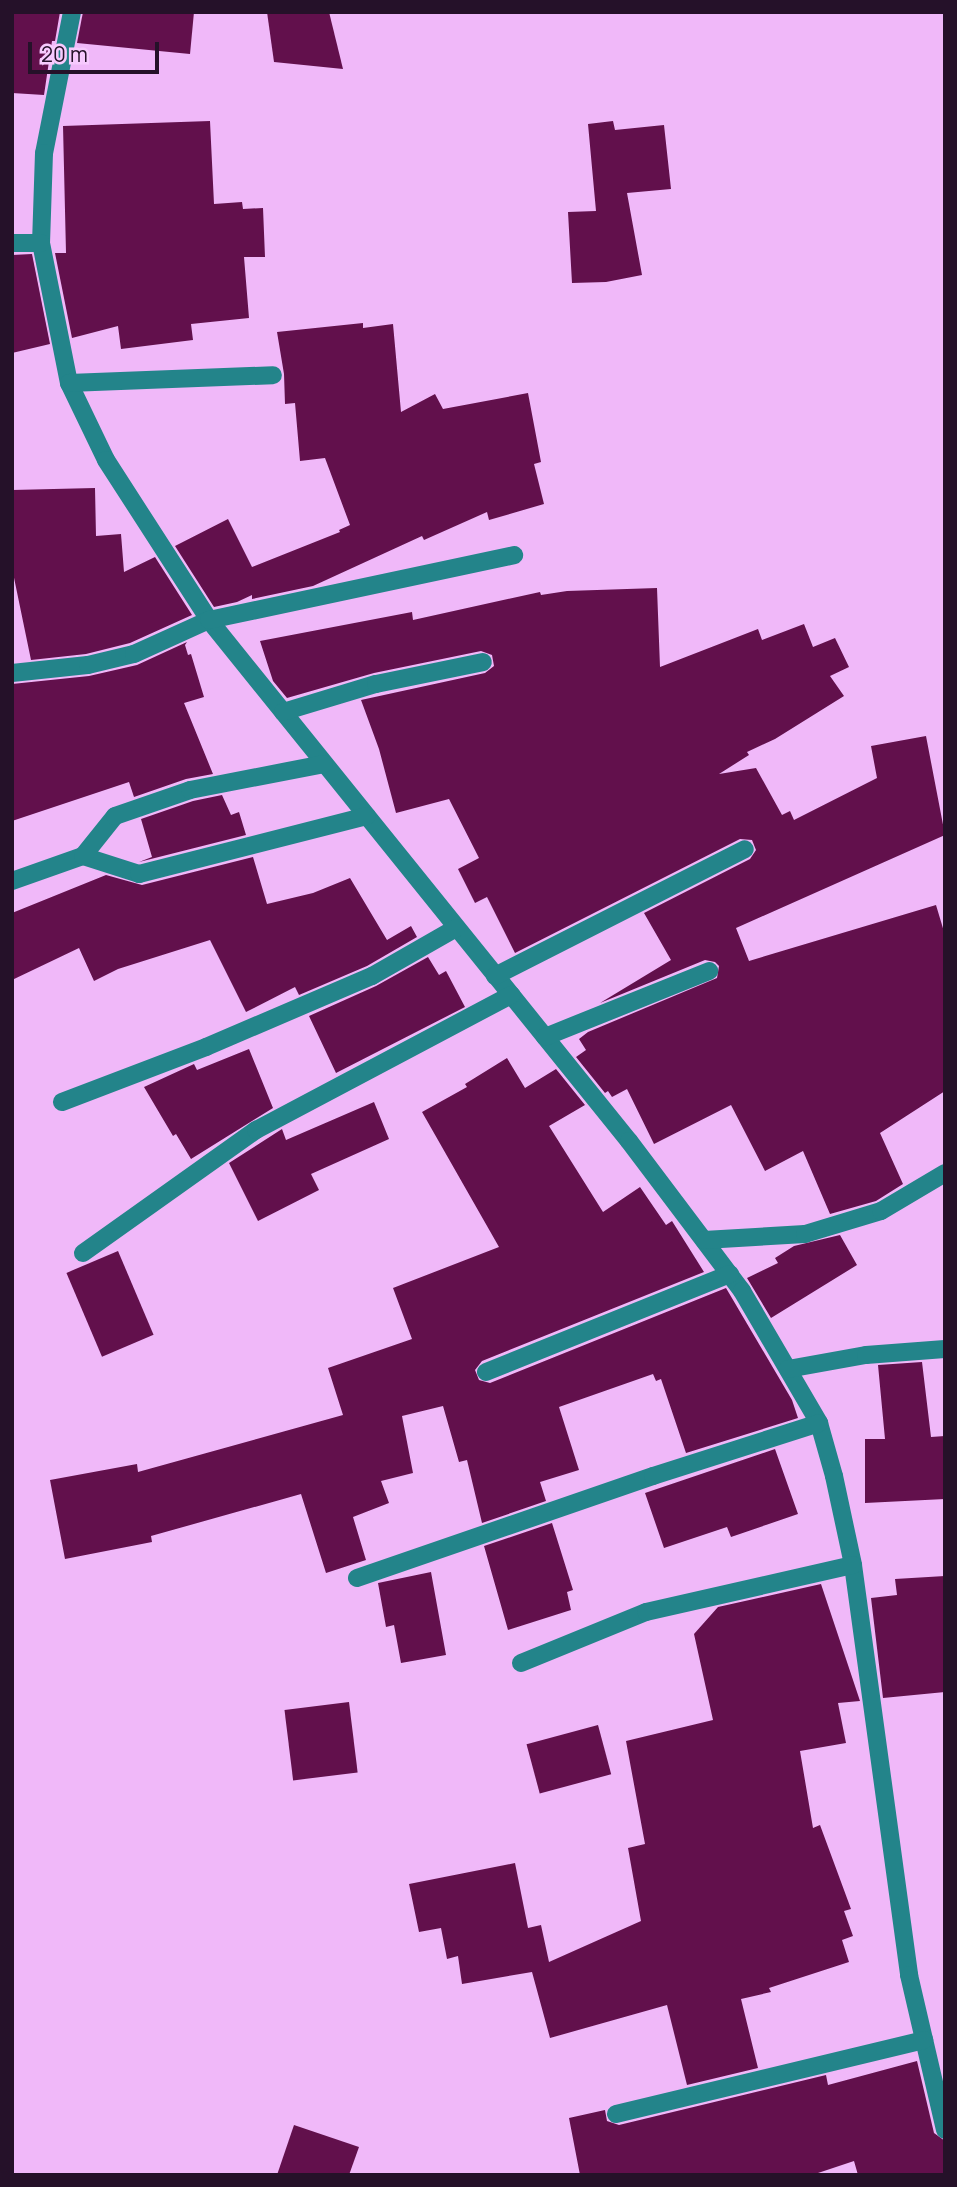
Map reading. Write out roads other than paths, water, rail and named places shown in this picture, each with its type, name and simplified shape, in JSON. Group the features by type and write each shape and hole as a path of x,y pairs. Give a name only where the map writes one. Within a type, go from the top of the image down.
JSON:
{"street":[{"path":"72,12 44,153 41,243 69,383 106,460 209,620 511,995 730,1275 819,1423 834,1476 853,1565 909,1975 945,2130"},
{"path":"12,243 41,243"},
{"path":"69,383 273,374"},
{"path":"12,673 88,665 134,654 209,620 514,555"},
{"path":"283,712 376,684 483,662"},
{"path":"12,881 83,856 115,816 190,790 324,764"},
{"path":"83,856 139,874 368,817"},
{"path":"495,976 746,849"},
{"path":"62,1101 206,1047 372,976 456,928"},
{"path":"544,1037 709,971"},
{"path":"83,1252 256,1130 511,995"},
{"path":"704,1240 749,1240 805,1234 881,1212 945,1173"},
{"path":"486,1372 730,1275"},
{"path":"788,1369 866,1355 945,1349"},
{"path":"357,1578 677,1468 819,1423"},
{"path":"521,1664 646,1612 853,1565"},
{"path":"616,2114 924,2040"}]}
